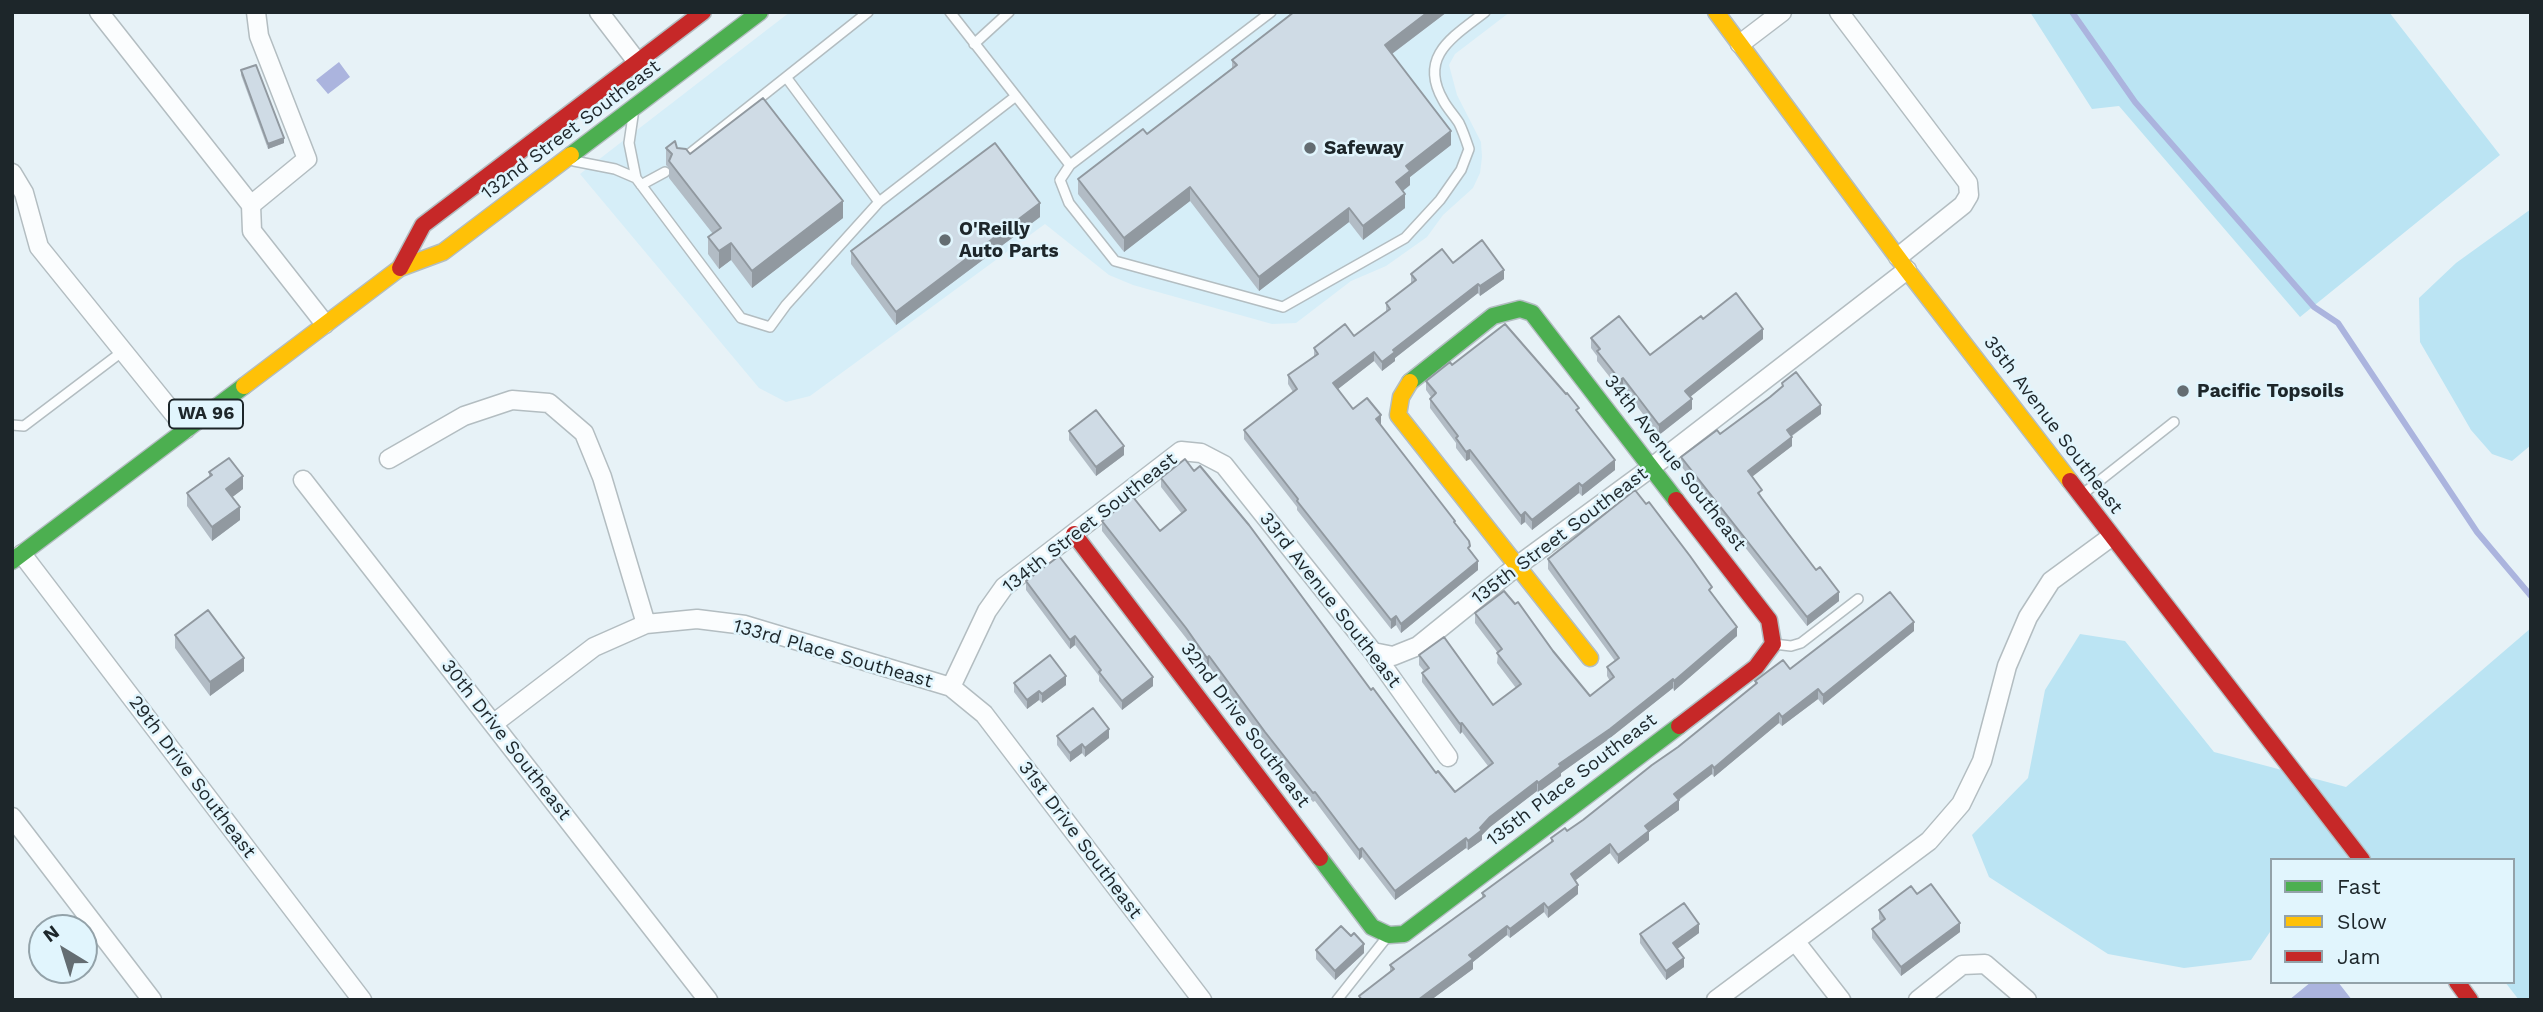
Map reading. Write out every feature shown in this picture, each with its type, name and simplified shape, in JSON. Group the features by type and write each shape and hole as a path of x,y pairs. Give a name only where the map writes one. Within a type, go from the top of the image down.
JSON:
{"street":[{"path":"99,12 251,205 251,231 325,324"},
{"path":"251,205 307,159 259,36 256,12"},
{"path":"599,12 638,63 624,93"},
{"name":"132nd Street Southeast","path":"400,268 424,225 704,12"},
{"name":"35th Avenue Southeast","path":"1716,12 2111,537 2360,858"},
{"path":"1740,44 1782,12"},
{"name":"135th Street Southeast","path":"1373,652 1393,656 1418,646 1517,566 1652,467 1903,263 1964,205 1969,195 1968,183 1839,12"},
{"name":"132nd Street Southeast","path":"17,557 400,268 443,252 754,14"},
{"path":"517,197 520,177 525,171 608,106"},
{"path":"12,173 24,193 40,247 187,429"},
{"name":"34th Avenue Southeast","path":"1517,566 1398,415 1401,397 1410,381 1493,316 1520,309 1532,313 1769,620 1773,644"},
{"path":"389,459 464,416 512,400 549,403 584,433 602,477 646,624"},
{"name":"134th Street Southeast","path":"951,687 987,611 1004,587 1181,451 1202,453"},
{"name":"33rd Avenue Southeast","path":"1202,453 1224,465 1373,652 1448,757"},
{"name":"30th Drive Southeast","path":"303,480 708,1000"},
{"name":"32nd Drive Southeast","path":"1074,534 1372,927 1388,935"},
{"path":"1716,1000 1929,841 1961,804 1982,761 2007,666 2028,617 2051,582 2111,537"},
{"name":"29th Drive Southeast","path":"17,557 362,1000"},
{"path":"1517,566 1590,658"},
{"name":"133rd Place Southeast","path":"493,724 594,647 646,624 697,619 745,625 951,687"},
{"name":"135th Place Southeast","path":"1388,935 1404,934 1756,667 1773,644"},
{"name":"31st Drive Southeast","path":"951,687 984,714 1202,1000"},
{"path":"12,817 152,1000"},
{"path":"1795,940 1840,1000"},
{"path":"1918,1000 1962,965 1985,964 2027,1000"},
{"path":"2458,984 2470,1000"}],"lane":[{"path":"682,160 868,12"},
{"path":"950,12 1070,165"},
{"path":"974,44 1009,12"},
{"path":"1271,12 1070,165 1060,180 1069,203 1115,261 1283,307 1405,237 1440,200 1461,170 1469,149 1460,124 1443,100 1433,78 1436,58 1454,36 1485,12"},
{"path":"786,77 879,202"},
{"path":"634,108 629,143 639,181 741,318 770,327 786,305 879,202 1016,96"},
{"path":"563,162 579,161 615,169 639,181 665,173"},
{"path":"12,425 24,426 123,351"},
{"path":"2080,496 2174,422"},
{"path":"1773,644 1791,646 1801,643 1858,599"},
{"path":"1338,1000 1388,935"}],"shaded area":[{"path":"790,12 1510,12 1455,54 1449,65 1457,95 1481,142 1480,173 1473,188 1443,215 1427,237 1386,266 1351,281 1296,323 1272,324 1133,285 1109,275 1045,224 810,396 786,402 759,388 580,174"},
{"path":"2030,12 2389,12 2500,155 2300,317 2119,106 2092,109"},
{"path":"339,62 350,77 328,94 316,80"},
{"path":"2531,209 2531,445 2512,461 2492,454 2471,430 2420,342 2419,298 2456,263"},
{"path":"2531,628 2531,1000 2519,1000 2507,984 2515,984 2515,858 2270,858 2270,932 2251,960 2184,968 2108,954 1989,877 1972,835 2028,778 2045,690 2080,634 2125,641 2214,752 2346,787"},
{"path":"2309,984 2340,984 2352,1000 2289,1000"}],"building":[{"path":"1294,12 1428,12 1385,45 1451,131 1406,166 1410,171 1396,182 1405,194 1363,226 1349,208 1259,277 1190,187 1124,238 1078,179 1143,129 1147,134 1237,65 1232,60"},
{"path":"256,65 284,138 268,144 241,70"},
{"path":"763,98 843,201 752,271 731,243 719,251 708,237 721,228 669,161 672,154 666,148 675,141 677,148 686,149 690,154"},
{"name":"O'Reilly Auto Parts","path":"995,143 1040,203 896,312 851,251"},
{"path":"1482,240 1504,270 1480,286 1478,284 1393,350 1395,352 1382,362 1374,352 1333,383 1353,409 1367,398 1381,415 1376,419 1455,521 1469,541 1468,548 1478,561 1401,624 1396,616 1391,620 1244,430 1297,389 1288,375 1318,354 1314,348 1345,324 1354,336 1390,309 1386,303 1416,280 1411,274 1442,249 1453,263"},
{"path":"1736,293 1763,329 1685,391 1692,399 1659,425 1623,378 1620,380 1597,351 1600,349 1591,338 1619,316 1650,355"},
{"path":"1505,324 1567,393 1579,408 1576,410 1615,460 1582,486 1579,483 1532,520 1525,512 1521,516 1470,450 1466,452 1456,438 1458,436 1430,399 1436,393 1426,381 1450,362 1452,365"},
{"path":"1796,372 1821,405 1787,430 1792,437 1748,471 1762,490 1758,493 1787,532 1816,570 1820,567 1839,592 1807,617 1681,457 1717,430 1720,434 1770,397"},
{"path":"1096,410 1124,446 1096,467 1069,431"},
{"path":"229,458 243,476 226,489 240,507 212,527 187,493 212,475 209,472"},
{"path":"1185,459 1194,471 1200,466 1249,525 1371,690 1373,688 1436,773 1438,771 1455,792 1493,763 1422,673 1429,668 1419,655 1444,637 1493,705 1521,684 1497,653 1502,649 1475,613 1504,591 1515,604 1518,602 1590,696 1614,677 1607,667 1619,658 1548,559 1635,490 1646,504 1649,502 1690,556 1712,587 1709,590 1737,627 1674,681 1673,679 1490,817 1480,828 1482,830 1468,841 1466,838 1395,891 1362,848 1359,850 1315,792 1313,793 1102,521 1133,497 1160,531 1186,510 1161,478"},
{"path":"1059,556 1153,677 1122,701 1075,636 1070,640 1026,581"},
{"path":"1890,592 1914,622 1823,695 1818,689 1782,717 1779,713 1714,768 1712,765 1674,794 1679,800 1645,826 1649,831 1618,855 1610,844 1571,874 1578,885 1548,908 1544,903 1510,929 1507,926 1469,955 1473,959 1418,1000 1362,1000 1359,996 1394,969 1390,965 1485,896 1482,893 1553,841 1551,838 1583,820 1678,747 1783,660 1790,669"},
{"path":"208,610 244,658 210,682 175,635"},
{"path":"1050,655 1066,676 1042,694 1039,691 1027,700 1014,683"},
{"path":"1093,708 1109,729 1085,748 1082,744 1070,753 1057,736"},
{"path":"1931,884 1960,923 1901,967 1872,929 1885,919 1879,910 1911,886 1917,894"},
{"path":"1684,903 1699,924 1673,943 1684,958 1666,971 1640,934"},
{"path":"1341,926 1351,936 1354,933 1364,944 1335,971 1316,950"}],"waterway":[{"path":"2072,12 2135,102 2314,307 2338,323 2477,532 2531,596"}],"traffic: fast":[{"path":"571,155 760,12"},
{"path":"1410,382 1493,316 1520,309 1532,313 1676,500"},
{"path":"12,561 244,386"},
{"path":"1320,858 1372,927 1389,935 1404,934 1679,726"}],"traffic: slow":[{"path":"1716,12 1907,270 2070,481"},
{"path":"244,386 400,268 443,252 571,155"},
{"path":"1410,382 1401,397 1398,415 1590,658"}],"traffic: jam":[{"path":"400,268 423,225 703,12"},
{"path":"2070,481 2360,858"},
{"path":"1676,500 1769,620 1773,644 1756,667 1679,726"},
{"path":"1074,534 1320,858"},
{"path":"2458,984 2470,1000"}],"place":[{"name":"Safeway","path":"1310,148"},
{"name":"O'Reilly Auto Parts","path":"945,240"},
{"name":"Pacific Topsoils","path":"2183,391"}]}
